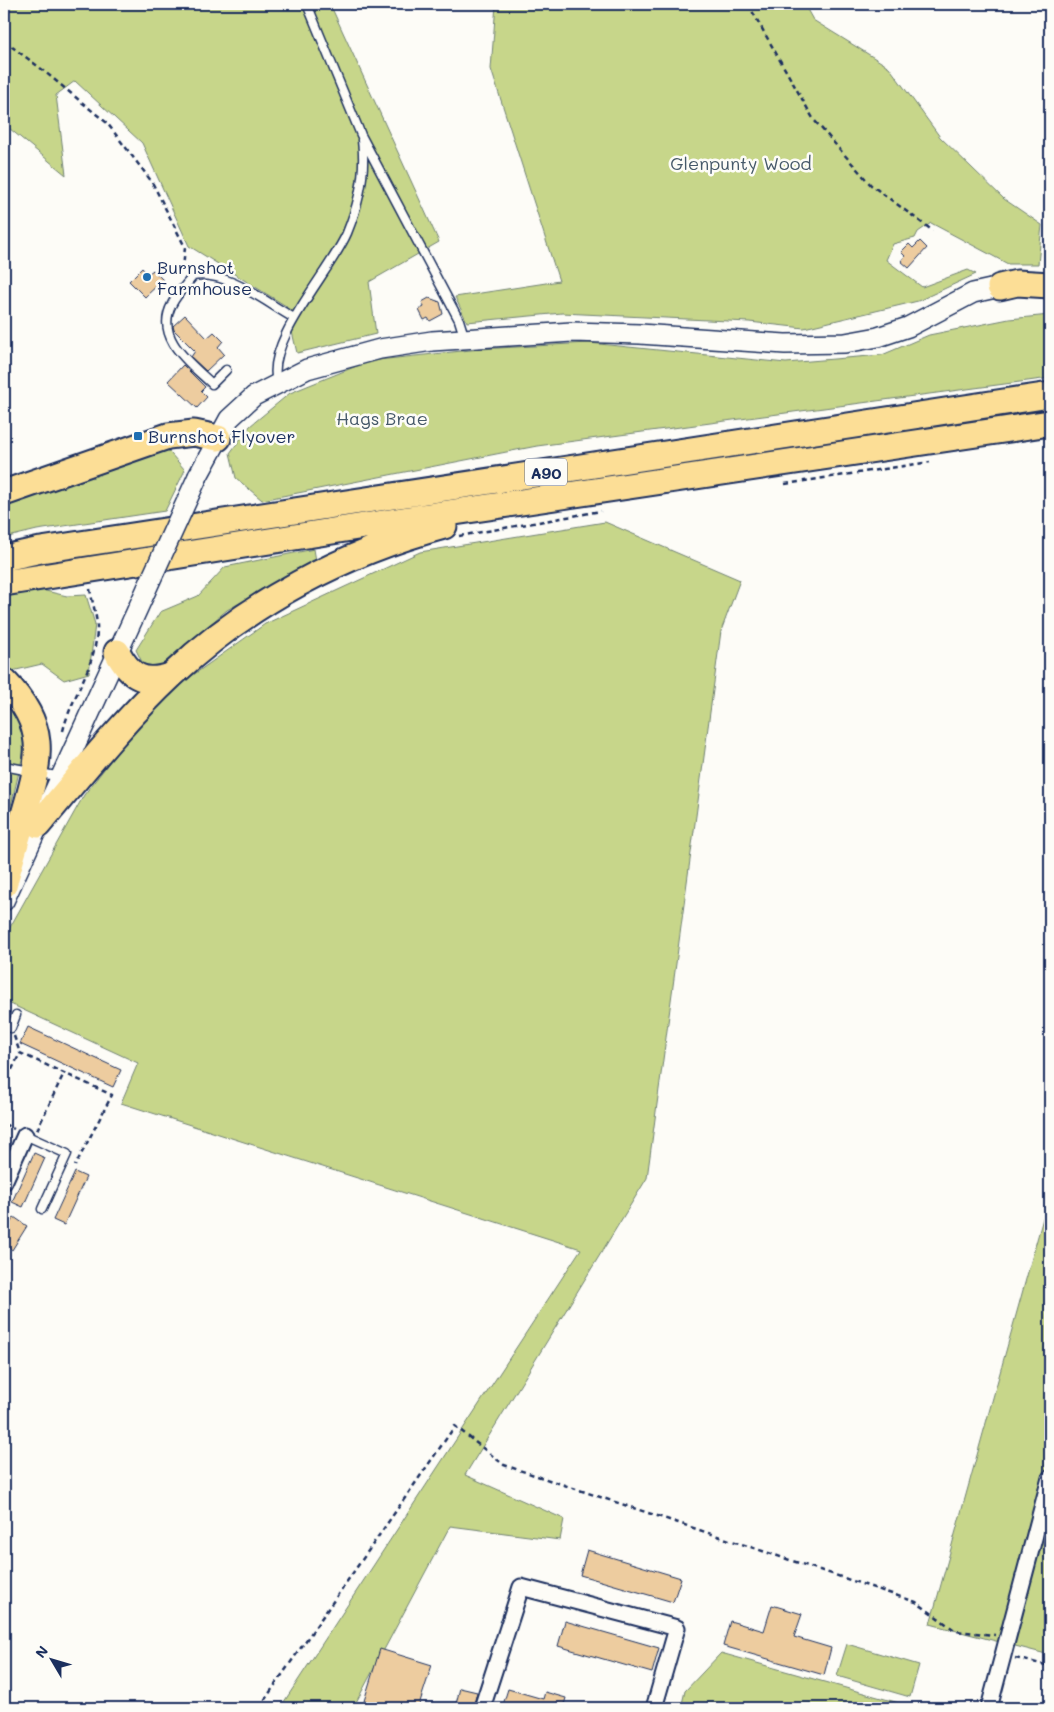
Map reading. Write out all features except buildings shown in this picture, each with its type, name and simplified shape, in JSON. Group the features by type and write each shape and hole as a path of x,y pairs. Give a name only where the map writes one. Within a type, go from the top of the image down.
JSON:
{"main road":[{"path":"1000,287 1017,282 1050,285"},
{"name":"A90","path":"4,558 90,542 1050,395"},
{"name":"A90","path":"4,583 421,517 1050,423"},
{"path":"4,493 168,436 194,433 218,438"},
{"path":"38,825 68,779 170,676 233,624 274,597 315,573 428,531 551,499"},
{"path":"118,652 124,665 136,676 156,681 170,676"},
{"path":"4,681 20,697 31,719 38,752 36,772 4,885"}],"street":[{"path":"68,779 132,619 198,476 218,438 229,419 242,405 277,382 307,368 380,349 417,343 465,339 572,332 640,334 785,344 845,343 878,337 908,327 973,294 1000,287"},
{"path":"7,907 38,825"},
{"path":"4,1182 25,1135"},
{"path":"989,1708 1050,1478"},
{"path":"482,1708 521,1588 677,1628 654,1708"}],"lane":[{"path":"307,4 362,136 459,320 465,339"},
{"path":"277,382 275,374 277,360 294,318 346,234 362,182 365,162 362,136"},
{"path":"226,370 212,384 173,345 166,328 172,305 193,276 206,274 223,277 294,318"},
{"path":"4,766 68,779"},
{"path":"7,1026 16,1015"},
{"path":"25,1135 67,1154 42,1209"}],"path":[{"path":"748,4 814,120 871,185 934,231"},
{"path":"4,41 107,123 152,182 185,247 183,270 193,276"},
{"path":"782,484 938,461"},
{"path":"456,536 605,510"},
{"path":"61,736 68,711 89,669 95,647 98,629 89,585"},
{"path":"4,924 7,907"},
{"path":"7,1026 20,1053 112,1095 75,1166"},
{"path":"4,1086 20,1053"},
{"path":"4,1124 25,1135 38,1130 64,1073"},
{"path":"259,1708 455,1426 504,1465 916,1602 956,1631 1008,1636"},
{"path":"1003,1655 1050,1666"}],"green space":[{"path":"4,4 330,4 439,242 369,282 376,334 297,353 286,306 189,246 142,143 75,81 56,95 66,175 4,124"},
{"name":"Glenpunty Wood","path":"496,4 804,4 813,20 889,67 940,137 1004,199 1042,225 1038,264 1008,264 931,223 918,232 915,238 893,244 886,260 922,287 968,270 976,274 918,301 804,328 749,322 562,313 467,322 455,297 559,281 491,69"},
{"name":"Hags Brae","path":"1050,315 1050,378 537,446 262,500 236,478 230,453 250,426 290,393 369,361 480,349 589,343 786,363 882,355 929,335 1009,319"},
{"path":"164,446 185,470 165,511 37,530 4,538 4,501"},
{"path":"605,522 740,580 721,631 647,1178 465,1475 564,1519 560,1540 450,1526 353,1708 280,1708 581,1249 121,1103 138,1063 4,1001 4,938 84,795 132,733 186,680 265,624 420,552"},
{"path":"314,549 316,561 227,610 159,667 143,664 136,650 160,612 198,596 225,567"},
{"path":"33,588 67,596 86,595 95,624 89,673 64,680 42,664 12,671 4,667 4,593"},
{"path":"4,690 27,738 4,835"},
{"path":"1050,1193 1050,1655 930,1624"},
{"path":"847,1644 919,1665 910,1697 837,1676"},
{"path":"721,1653 917,1708 681,1708 685,1691"}],"place":[{"name":"Burnshot Farmhouse","path":"147,277"},
{"name":"Burnshot Flyover","path":"138,436"}]}
